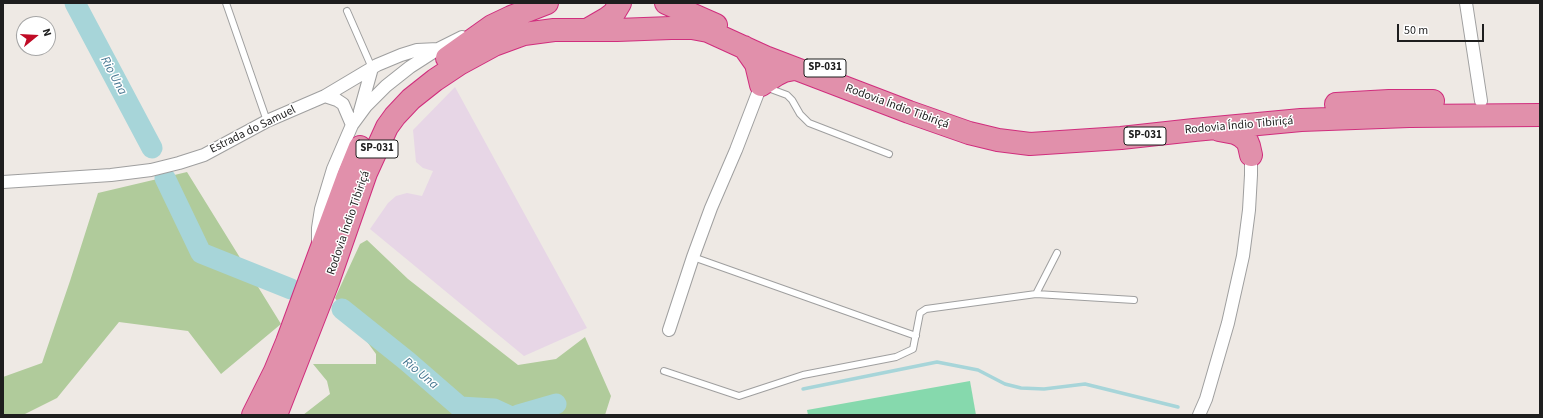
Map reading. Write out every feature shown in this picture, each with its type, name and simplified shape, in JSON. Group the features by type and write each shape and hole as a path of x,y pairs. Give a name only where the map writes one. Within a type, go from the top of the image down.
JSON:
{"highway":[{"name":"Rodovia Índio Tibiriçá","path":"253,415 275,371 347,179 361,146 381,111 407,87 483,32 511,17 547,3"},
{"path":"586,31 614,13 620,3"},
{"name":"Rodovia Índio Tibiriçá","path":"666,3 774,48 938,111 988,128 1020,132 1050,133 1131,126 1285,107 1389,101 1540,100"},
{"name":"Rodovia Índio Tibiriçá","path":"276,415 328,282 366,173 382,137 396,116 411,99 435,80 459,64 494,45 524,34 554,30 586,31 692,28 708,32 794,69 969,133 998,140 1030,144 1064,143 1121,138 1301,120 1408,116 1540,115"},
{"path":"744,47 756,64 761,85 784,71 794,69"},
{"path":"1250,155 1264,134 1271,130 1301,120"},
{"path":"1194,130 1220,130 1235,133 1247,141 1250,155"}],"street":[{"path":"1466,3 1482,101"},
{"path":"356,120 386,86 410,67 438,49 461,38 483,32"},
{"name":"Estrada do Samuel","path":"3,182 112,175 151,170 179,163 204,155 267,121 325,96 372,68 400,55 417,50 438,49"},
{"path":"319,255 318,228 321,209 333,169 356,120 372,68"},
{"path":"669,330 693,257 761,85"},
{"path":"325,96 337,100 343,104 356,120"},
{"path":"1199,415 1206,399 1228,323 1243,256 1251,175 1250,155"}],"lane":[{"path":"226,3 267,121"},
{"path":"347,11 372,68"},
{"path":"761,85 787,95 792,100 800,114 809,123 889,154"},
{"path":"1036,294 1057,253"},
{"path":"693,257 916,336"},
{"path":"664,371 739,396 803,374 896,357 913,349 920,313 926,309 1036,294 1134,300"}],"shaded area":[{"path":"455,87 587,328 524,356 370,229 388,203 396,196 407,193 422,196 433,171 423,168 416,162 413,130"}],"green space":[{"path":"187,172 281,324 221,374 188,331 119,322 57,398 23,415 3,415 3,377 42,363 98,193"},
{"path":"367,240 408,279 518,365 556,359 585,337 611,396 605,415 303,415 330,394 327,381 313,364 376,364 376,354 335,298 360,244"},
{"path":"970,381 976,415 808,415 807,410"}],"waterway":[{"name":"Rio Una","path":"75,3 152,148"},
{"name":"Rio Una","path":"165,178 201,253 291,289"},
{"name":"Rio Una","path":"342,309 407,361 460,407 494,409 507,415"},
{"path":"803,389 937,362 978,370 1005,384 1021,388 1044,389 1085,384 1178,407"},
{"name":"Rio Una","path":"518,415 556,404"}]}
